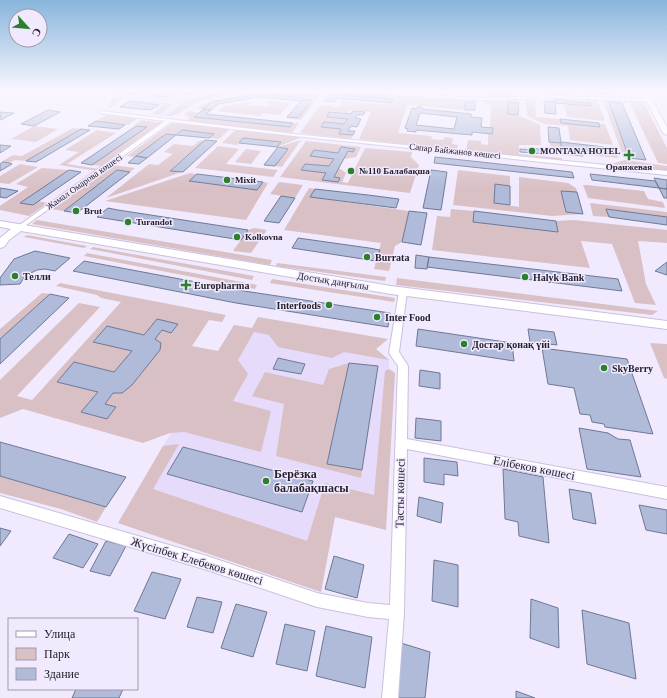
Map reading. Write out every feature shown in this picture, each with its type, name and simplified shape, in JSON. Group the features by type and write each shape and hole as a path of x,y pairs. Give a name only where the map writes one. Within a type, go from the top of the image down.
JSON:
{"main road":[{"path":"661,124 667,134"},
{"name":"Достық даңғылы","path":"0,224 271,271 403,292 667,325"},
{"name":"Жамал Омарова көшесі","path":"0,245 5,238 20,227"}],"street":[{"name":"Жамал Омарова көшесі","path":"20,227 165,124"},
{"name":"Сапар Байжанов көшесі","path":"200,124 294,135 667,173"},
{"name":"Тасты көшесі","path":"390,698 397,613 401,521 403,363 394,353 403,292"},
{"name":"Елібеков көшесі","path":"401,443 667,493"},
{"name":"Жүсіпбек Елебеков көшесі","path":"0,502 102,533 207,562 318,600 368,610 397,613"}],"shaded area":[{"name":"Берёзка балабақшасы","path":"256,322 369,343 389,360 389,369 395,373 386,530 335,517 321,592 118,523 234,325 252,328"}],"green space":[{"path":"136,124 163,124 103,166 92,165 146,127 134,125"},
{"path":"171,124 230,129 219,139 209,138 214,134 182,130 176,135 166,134 135,157 127,156"},
{"path":"209,124 257,124 290,127 293,124 299,124 292,133"},
{"path":"307,124 324,124 321,127 341,129 339,134 353,135 351,139 300,133"},
{"path":"366,124 401,124 398,133 432,136 431,139 443,140 445,137 453,138 452,144 458,145 457,150 359,139"},
{"path":"490,124 537,124 540,125 541,145 519,145 519,154 562,158 562,161 466,151 468,140 481,141 481,144 488,145 488,134 492,134 493,128 490,128"},
{"path":"544,124 605,124 613,145 570,140 568,126"},
{"path":"611,124 617,124 629,158 623,156"},
{"path":"640,124 655,124 667,148 667,164 658,163"},
{"path":"34,126 58,129 36,142 11,139"},
{"path":"73,128 81,129 26,161 15,160 9,163 1,162 13,155 22,156"},
{"path":"97,130 116,133 67,164 99,169 97,171 59,165 79,152 65,150"},
{"path":"235,130 302,137 277,147 243,138 237,145 222,143"},
{"path":"205,140 170,170 182,172 106,198 149,164 158,165 173,154 164,152 174,144 193,146 199,141"},
{"path":"301,140 282,167 275,166 288,149 278,147"},
{"name":"№110 Балабақша","path":"306,141 361,147 356,157 344,159 348,151 353,152 341,147 338,153 314,150 311,156 334,159 329,166 305,164 301,169 326,173 322,180 338,182 340,178 334,177 339,168 346,173 342,182 348,183 365,148 412,152 411,157 419,165 410,193 280,177"},
{"path":"549,142 561,143 561,147 615,148 618,158 559,152 560,154 554,153"},
{"path":"218,146 239,149 226,164 278,170 273,177 195,168"},
{"path":"246,149 261,151 251,164 235,162"},
{"path":"625,160 667,166 667,171 608,165"},
{"path":"20,164 38,167 9,184 0,183 0,176"},
{"path":"112,165 135,168 130,172 117,170 64,211 51,209"},
{"path":"42,168 69,170 20,203 33,205 38,201 48,203 29,216 0,210 0,206 28,187 16,184"},
{"path":"458,170 510,176 510,186 495,185 494,203 519,207 519,177 568,183 576,188 577,192 561,191 566,212 583,214 552,216 453,205"},
{"path":"190,173 197,174 190,181 257,190 263,182 268,183 246,220 105,201"},
{"path":"279,182 303,185 295,198 270,194"},
{"path":"583,185 644,191 648,199 663,202 665,208 588,198"},
{"path":"309,188 315,189 310,197 409,211 402,242 395,246 389,271 374,269 381,243 284,230"},
{"path":"590,203 667,212 667,217 607,209 609,217 593,216"},
{"path":"451,209 474,211 473,221 558,232 556,221 574,220 667,230 667,243 638,241 646,284 656,305 635,303 612,244 581,241 590,268 432,250 437,216 450,217"},
{"path":"37,220 272,260 270,265 32,224"},
{"path":"254,228 267,230 251,253 233,251 248,230"},
{"path":"27,235 87,246 84,248 24,237"},
{"path":"93,247 254,276 252,280 90,249"},
{"path":"87,253 257,285 255,289 84,256"},
{"path":"277,263 386,277 385,281 276,266"},
{"path":"397,278 658,311 652,315 396,285"},
{"path":"272,279 395,298 394,302 270,283"},
{"path":"60,283 226,315 222,322 209,320 192,346 218,351 234,325 252,328 258,317 388,339 376,349 389,360 344,352 332,358 278,347 269,335 254,332 238,360 248,374 233,401 271,411 261,452 184,432 170,433 143,443 23,409 0,418 0,380 79,303 100,307 17,396 32,400 121,302 56,286","holes":["157,319 178,324 171,333 162,330 155,339 161,343 160,350 132,385 122,393 113,393 105,404 116,407 107,419 81,412 98,392 58,382 114,372 132,351 93,341 107,327 144,335"]},
{"path":"42,293 50,294 0,339 0,329"},
{"path":"650,343 667,344 667,379 664,378"},
{"path":"349,363 327,464 362,470 361,478 276,456 284,404 252,396 265,372 323,385 329,369"},
{"path":"389,369 395,373 386,530 335,517 321,592 118,523 163,446 179,444 153,489 307,541 325,483 374,495 385,371"},
{"path":"0,476 106,507 97,522 61,509 0,493"}],"building":[{"path":"22,124 39,124 34,126"},
{"path":"92,124 125,125 119,129 88,126"},
{"path":"257,124 293,124 290,127"},
{"path":"323,124 359,124 357,127 351,126 348,131 355,131 353,135 339,134 341,129 321,127"},
{"path":"407,124 454,129 455,124 481,124 481,127 493,128 492,134 472,132 472,135 416,130 416,132 407,131 408,129 405,128"},
{"path":"567,124 599,124 600,127"},
{"path":"617,124 631,124 646,160 629,158"},
{"path":"136,126 147,127 92,165 81,163"},
{"path":"548,127 559,128 561,143 549,142"},
{"path":"81,129 90,130 36,162 26,161"},
{"path":"182,130 214,134 209,138 176,135"},
{"path":"166,134 176,135 147,158 136,156"},
{"path":"243,138 281,142 277,147 239,143"},
{"path":"205,140 217,141 183,172 170,171"},
{"path":"561,142 604,147 605,152 561,147"},
{"path":"0,145 11,146 0,153"},
{"path":"278,147 288,149 275,166 264,165"},
{"path":"341,147 355,149 353,152 348,151 334,177 340,178 338,182 322,180 326,173 301,170 305,164 329,166 334,159 310,156 314,150 338,153"},
{"path":"534,148 545,151 545,154 520,152 520,149 534,150"},
{"path":"559,151 582,153 583,156 560,154"},
{"path":"136,156 147,158 139,164 128,163"},
{"path":"435,157 572,172 574,178 434,163"},
{"path":"3,162 12,164 0,171 0,164"},
{"path":"69,170 81,172 33,205 20,203"},
{"path":"117,170 130,172 77,213 64,211"},
{"path":"431,170 447,172 441,210 423,208"},
{"path":"197,174 263,182 257,190 189,181"},
{"path":"590,174 655,181 659,188 592,180"},
{"path":"654,178 667,180 667,189 659,188"},
{"path":"495,184 510,186 510,205 494,203"},
{"path":"0,188 18,191 6,198 0,197"},
{"path":"659,188 667,189 667,198 664,198"},
{"path":"315,189 399,199 396,208 310,197"},
{"path":"561,191 577,192 583,214 566,212"},
{"path":"281,196 295,198 279,223 264,221"},
{"path":"108,208 248,230 241,240 97,217"},
{"path":"606,209 667,217 667,225 609,217"},
{"path":"409,211 427,213 421,245 402,242"},
{"path":"474,211 556,221 558,232 473,222"},
{"path":"298,238 380,250 376,261 292,248"},
{"path":"35,251 70,258 55,271 45,269 37,270 25,276 20,284 0,285 0,278 14,259"},
{"path":"416,255 429,257 427,269 415,268"},
{"path":"429,257 618,279 622,291 427,267"},
{"path":"84,261 244,291 390,313 388,327 236,303 73,271"},
{"path":"667,262 667,275 655,271"},
{"path":"50,294 69,298 0,364 0,339"},
{"path":"157,319 178,324 171,333 162,330 155,339 161,343 160,350 132,385 122,393 113,393 105,404 116,407 107,419 81,412 98,392 57,382 74,362 114,372 132,351 93,342 107,326 144,335"},
{"name":"Достар қонақ үйі","path":"418,329 512,343 514,361 416,346"},
{"path":"528,329 554,332 557,345 530,342"},
{"path":"542,348 627,359 653,434 605,427 604,424 592,422 590,415 580,414 574,388 548,384"},
{"path":"278,358 305,364 301,374 273,369"},
{"path":"349,363 378,366 362,470 327,464"},
{"path":"420,370 440,373 440,389 419,386"},
{"path":"416,418 441,421 441,441 415,438"},
{"path":"579,428 608,433 618,439 630,440 641,477 587,469"},
{"path":"0,442 126,477 106,507 0,476"},
{"path":"183,447 313,481 302,512 167,474"},
{"path":"424,458 457,462 458,476 444,474 444,485 424,482"},
{"path":"503,469 543,477 549,543 519,536 518,522 505,519"},
{"path":"569,489 591,493 596,524 573,519"},
{"path":"419,497 443,503 441,523 417,516"},
{"path":"639,505 667,510 667,534 646,530"},
{"path":"0,528 11,531 0,546"},
{"path":"69,534 98,544 83,568 53,558"},
{"path":"106,541 126,546 110,576 90,571"},
{"path":"334,556 364,565 357,598 325,589"},
{"path":"434,560 458,565 458,607 432,601"},
{"path":"152,572 181,579 165,619 134,611"},
{"path":"197,597 222,602 213,633 187,627"},
{"path":"531,599 558,608 559,648 530,638"},
{"path":"236,604 267,612 253,657 221,648"},
{"path":"582,610 629,623 636,679 587,664"},
{"path":"285,624 315,631 307,671 276,664"},
{"path":"326,626 372,637 365,688 316,676"},
{"path":"401,643 430,652 425,698 393,698"},
{"path":"76,690 123,690 119,698 72,698"},
{"path":"516,691 535,698 516,698"}],"place":[{"name":"MONTANA HOTEL","path":"532,151"},
{"name":"Оранжевая","path":"629,155"},
{"name":"№110 Балабақша","path":"351,171"},
{"name":"Mixit","path":"227,180"},
{"name":"Brut","path":"76,211"},
{"name":"Turandot","path":"128,222"},
{"name":"Kolkovna","path":"237,237"},
{"name":"Burrata","path":"367,257"},
{"name":"Телли","path":"15,276"},
{"name":"Halyk Bank","path":"525,277"},
{"name":"Europharma","path":"186,285"},
{"name":"Interfoods","path":"329,305"},
{"name":"Inter Food","path":"377,317"},
{"name":"Достар қонақ үйі","path":"464,344"},
{"name":"SkyBerry","path":"604,368"},
{"name":"Берёзка балабақшасы","path":"266,481"}]}
